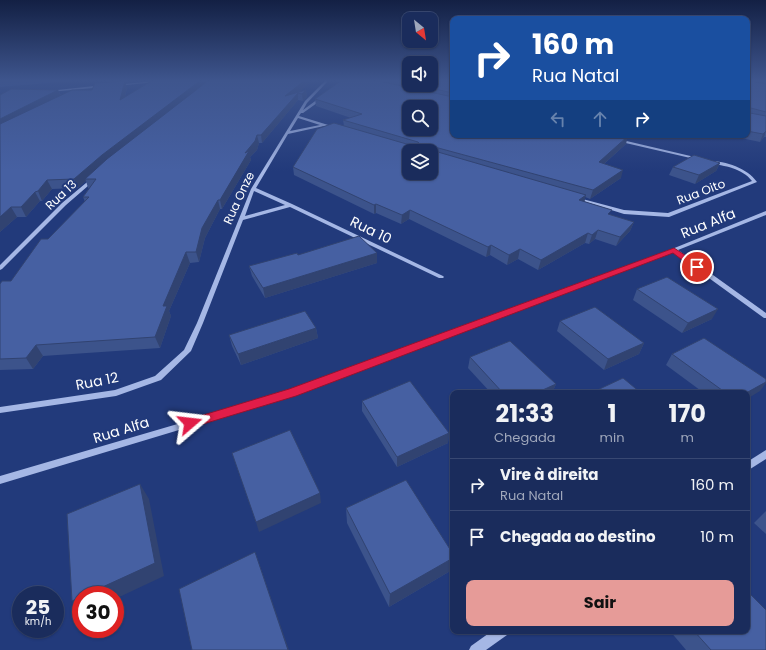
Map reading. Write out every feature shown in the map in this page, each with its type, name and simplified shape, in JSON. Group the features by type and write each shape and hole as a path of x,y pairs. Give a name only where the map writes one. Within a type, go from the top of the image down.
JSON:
{"street":[{"path":"301,110 298,116 340,129"},
{"name":"Rua Onze","path":"188,351 253,189 298,116 305,110"},
{"path":"288,133 325,124"},
{"path":"611,138 701,159"},
{"name":"Rua Oito","path":"572,197 624,212 669,215 755,182 751,175 731,166 708,161"},
{"name":"Rua 13","path":"0,268 64,204 100,173"},
{"name":"Rua 10","path":"253,189 441,277"},
{"path":"241,219 290,205"},
{"name":"Rua Alfa","path":"0,480 292,393 674,250 766,213"},
{"path":"674,250 766,316"},
{"name":"Rua 12","path":"0,410 116,393 158,378 188,351"},
{"path":"750,465 766,454"},
{"path":"475,650 499,634"}],"building":[{"path":"0,110 17,110 0,119"},
{"path":"29,110 161,110 102,155 74,179 47,180 21,207 11,207 0,217 0,124"},
{"path":"170,110 283,110 261,135 257,135 255,141 245,153 249,151 202,228 196,252 186,252 163,306 167,306 155,337 36,345 26,358 0,359 0,284 2,281 11,281 41,239 48,239 89,197 83,197 96,179 85,179 107,159"},
{"path":"351,110 402,110 402,136 438,136 438,110 450,110 450,138 626,138 599,162 623,170 593,190 438,148 438,144 414,144 419,143 343,120 362,114"},
{"path":"750,113 766,116 766,131 763,134 750,132"},
{"path":"334,123 407,144 402,144 402,180 438,180 438,152 586,195 579,200 612,210 608,214 634,222 620,237 598,230 592,235 588,233 541,260 520,249 509,255 491,245 488,247 410,210 402,215 376,204 374,205 293,167 317,129"},
{"path":"694,155 720,163 699,175 673,167"},
{"path":"359,236 377,253 263,288 249,266 297,253 298,255"},
{"path":"667,277 718,309 688,323 637,289"},
{"path":"595,307 644,343 608,359 560,321"},
{"path":"305,311 316,328 238,354 229,335"},
{"path":"704,338 766,379 766,382 750,391 722,390 672,354"},
{"path":"510,341 556,384 543,390 500,390 470,357"},
{"path":"623,378 637,390 597,390"},
{"path":"410,381 449,433 397,457 362,401"},
{"path":"290,430 320,493 256,522 232,453"},
{"path":"406,480 450,549 450,560 390,594 346,508"},
{"path":"140,484 155,563 105,586 72,586 72,601 67,514"},
{"path":"255,552 288,650 192,650 179,589"},
{"path":"750,594 766,610 766,650 711,650 697,634 750,634"}],"route":[{"path":"190,423 292,393 674,250 697,267"}]}
